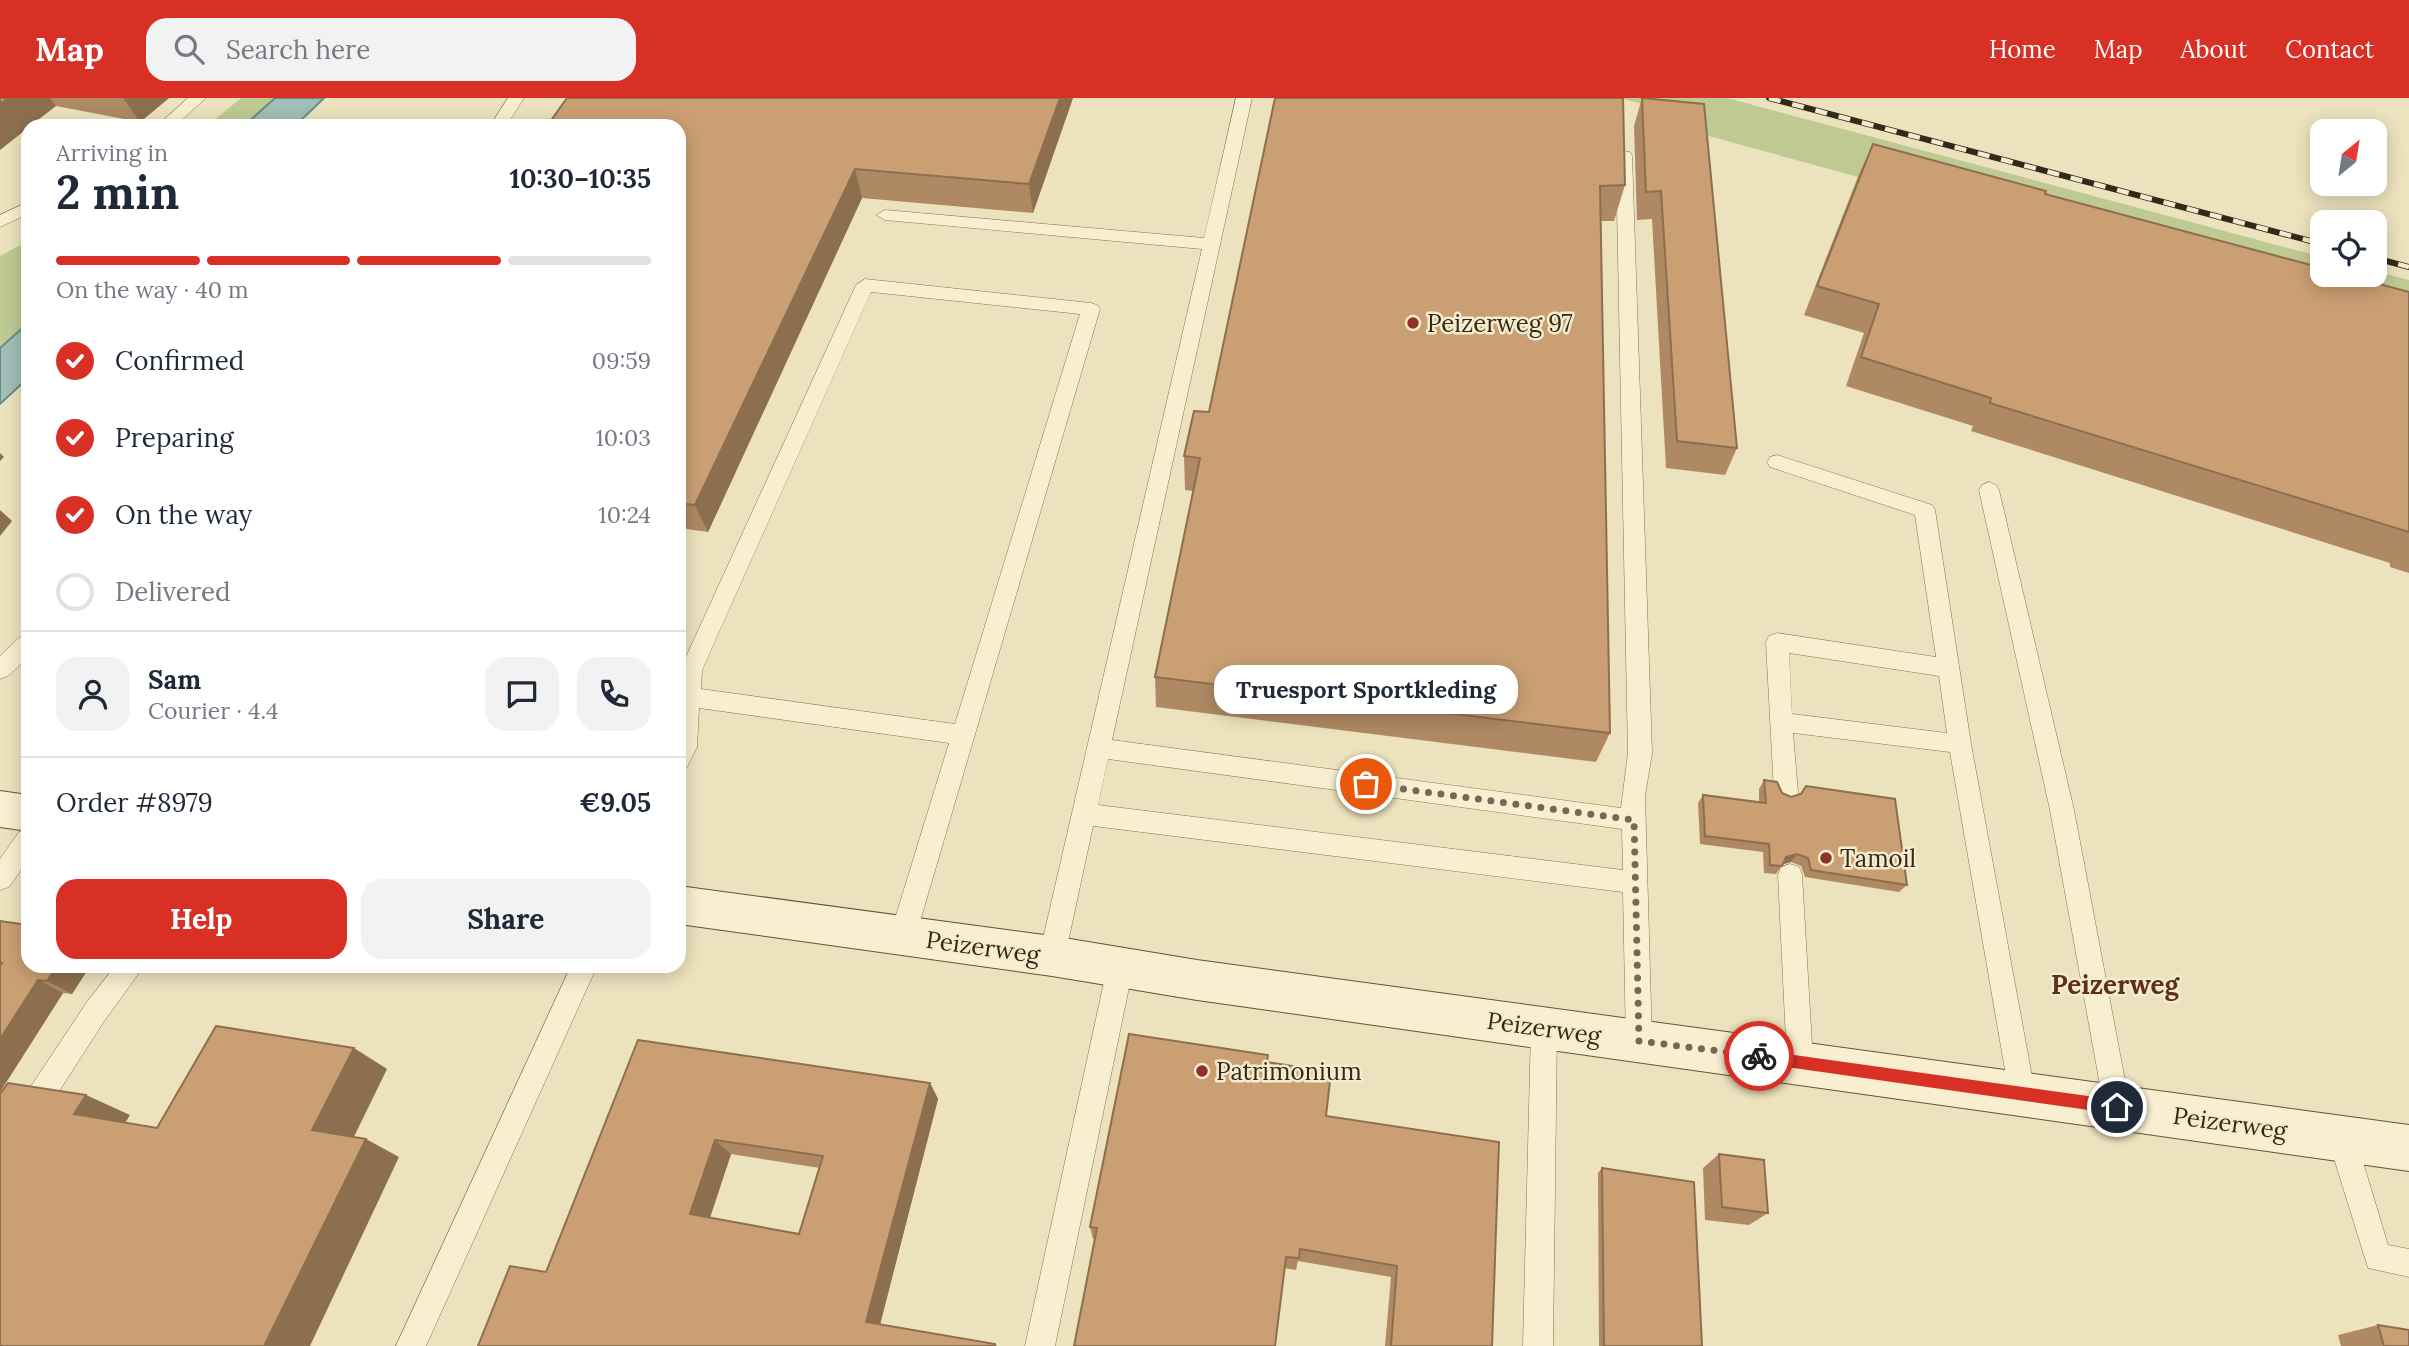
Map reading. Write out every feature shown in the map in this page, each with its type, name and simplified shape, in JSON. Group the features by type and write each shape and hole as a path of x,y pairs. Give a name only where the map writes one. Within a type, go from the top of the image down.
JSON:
{"street":[{"path":"0,809 21,812"},
{"name":"Peizerweg","path":"686,906 1544,1029 1801,1062 2409,1148"}],"lane":[{"path":"173,119 198,98"},
{"path":"502,119 516,98"},
{"path":"1052,957 1244,98"},
{"path":"1623,129 1640,753 1633,796 1639,1041"},
{"path":"0,222 21,211"},
{"path":"885,215 1212,244"},
{"path":"686,734 691,670 865,285 1091,309 903,935"},
{"path":"1777,462 1925,510 1960,744 2022,1093"},
{"path":"1989,490 2062,810 2117,1107"},
{"path":"1786,793 1777,642 1948,668"},
{"path":"0,670 21,650"},
{"path":"689,697 963,735"},
{"path":"1781,722 1960,744"},
{"path":"1099,748 1634,820"},
{"path":"1084,814 1636,883"},
{"path":"0,879 21,850"},
{"path":"1790,875 1801,1062"},
{"path":"1040,1346 1120,968"},
{"path":"0,1157 96,1011 126,973"},
{"path":"411,1346 581,973"},
{"path":"1538,1346 1544,1029"},
{"path":"2342,1139 2378,1258 2409,1263"}],"green space":[{"path":"241,98 275,98 252,119 216,119"},
{"path":"1620,98 1727,98 2310,254 2310,287 2387,287 2387,274 2409,280 2409,328 1694,132 1686,116"},
{"path":"21,245 21,329 0,348 0,256"}],"water":[{"path":"275,98 324,98 302,119 252,119"},
{"path":"21,329 21,384 0,404 0,348"}],"building":[{"path":"567,98 1060,98 1029,184 855,169 695,505 686,504 686,119 552,119"},
{"name":"Peizerweg 97","path":"1275,98 1623,98 1625,185 1600,186 1610,733 1155,677 1200,458 1184,456 1194,411 1209,412"},
{"path":"1642,98 1704,104 1737,448 1677,441 1661,191 1646,192"},
{"path":"1873,144 2046,191 2045,194 2310,265 2310,287 2387,286 2409,292 2409,532 1990,403 1991,398 1861,357 1879,304 1817,286"},
{"path":"1764,780 1777,782 1782,793 1791,797 1801,794 1806,786 1895,799 1907,885 1811,870 1808,858 1797,854 1786,857 1782,866 1770,865 1769,844 1705,836 1703,795 1766,803"},
{"path":"0,921 21,924 21,973 52,973 47,981 38,980 0,1039 2,963"},
{"path":"216,1026 354,1048 312,1130 366,1139 264,1346 0,1346 0,1094 8,1083 86,1095 74,1114 157,1128"},
{"path":"1129,1034 1268,1055 1267,1062 1331,1072 1326,1116 1499,1142 1492,1346 1391,1346 1397,1266 1300,1249 1299,1258 1286,1257 1275,1346 1074,1346 1097,1228 1090,1227"},
{"path":"638,1040 930,1083 866,1322 995,1346 478,1346 510,1266 546,1272","holes":["715,1140 823,1156 799,1234 690,1214"]},
{"path":"1719,1154 1764,1160 1768,1213 1722,1207"},
{"path":"1602,1168 1694,1182 1702,1346 1604,1346"},
{"path":"2378,1325 2409,1330 2409,1346 2384,1346"}],"railway":[{"path":"1769,98 2310,241"},
{"path":"2387,261 2409,267"}],"way so far":[{"path":"1366,784 1634,820 1639,1041 1759,1056"}],"place":[{"name":"Peizerweg 97","path":"1413,323"},
{"name":"Truesport Sportkleding","path":"1366,784"},
{"name":"Tamoil","path":"1826,858"},
{"name":"Patrimonium","path":"1202,1071"}],"district":[{"name":"Peizerweg","path":"2115,984"}],"route":[{"path":"1759,1056 2117,1107"}]}
